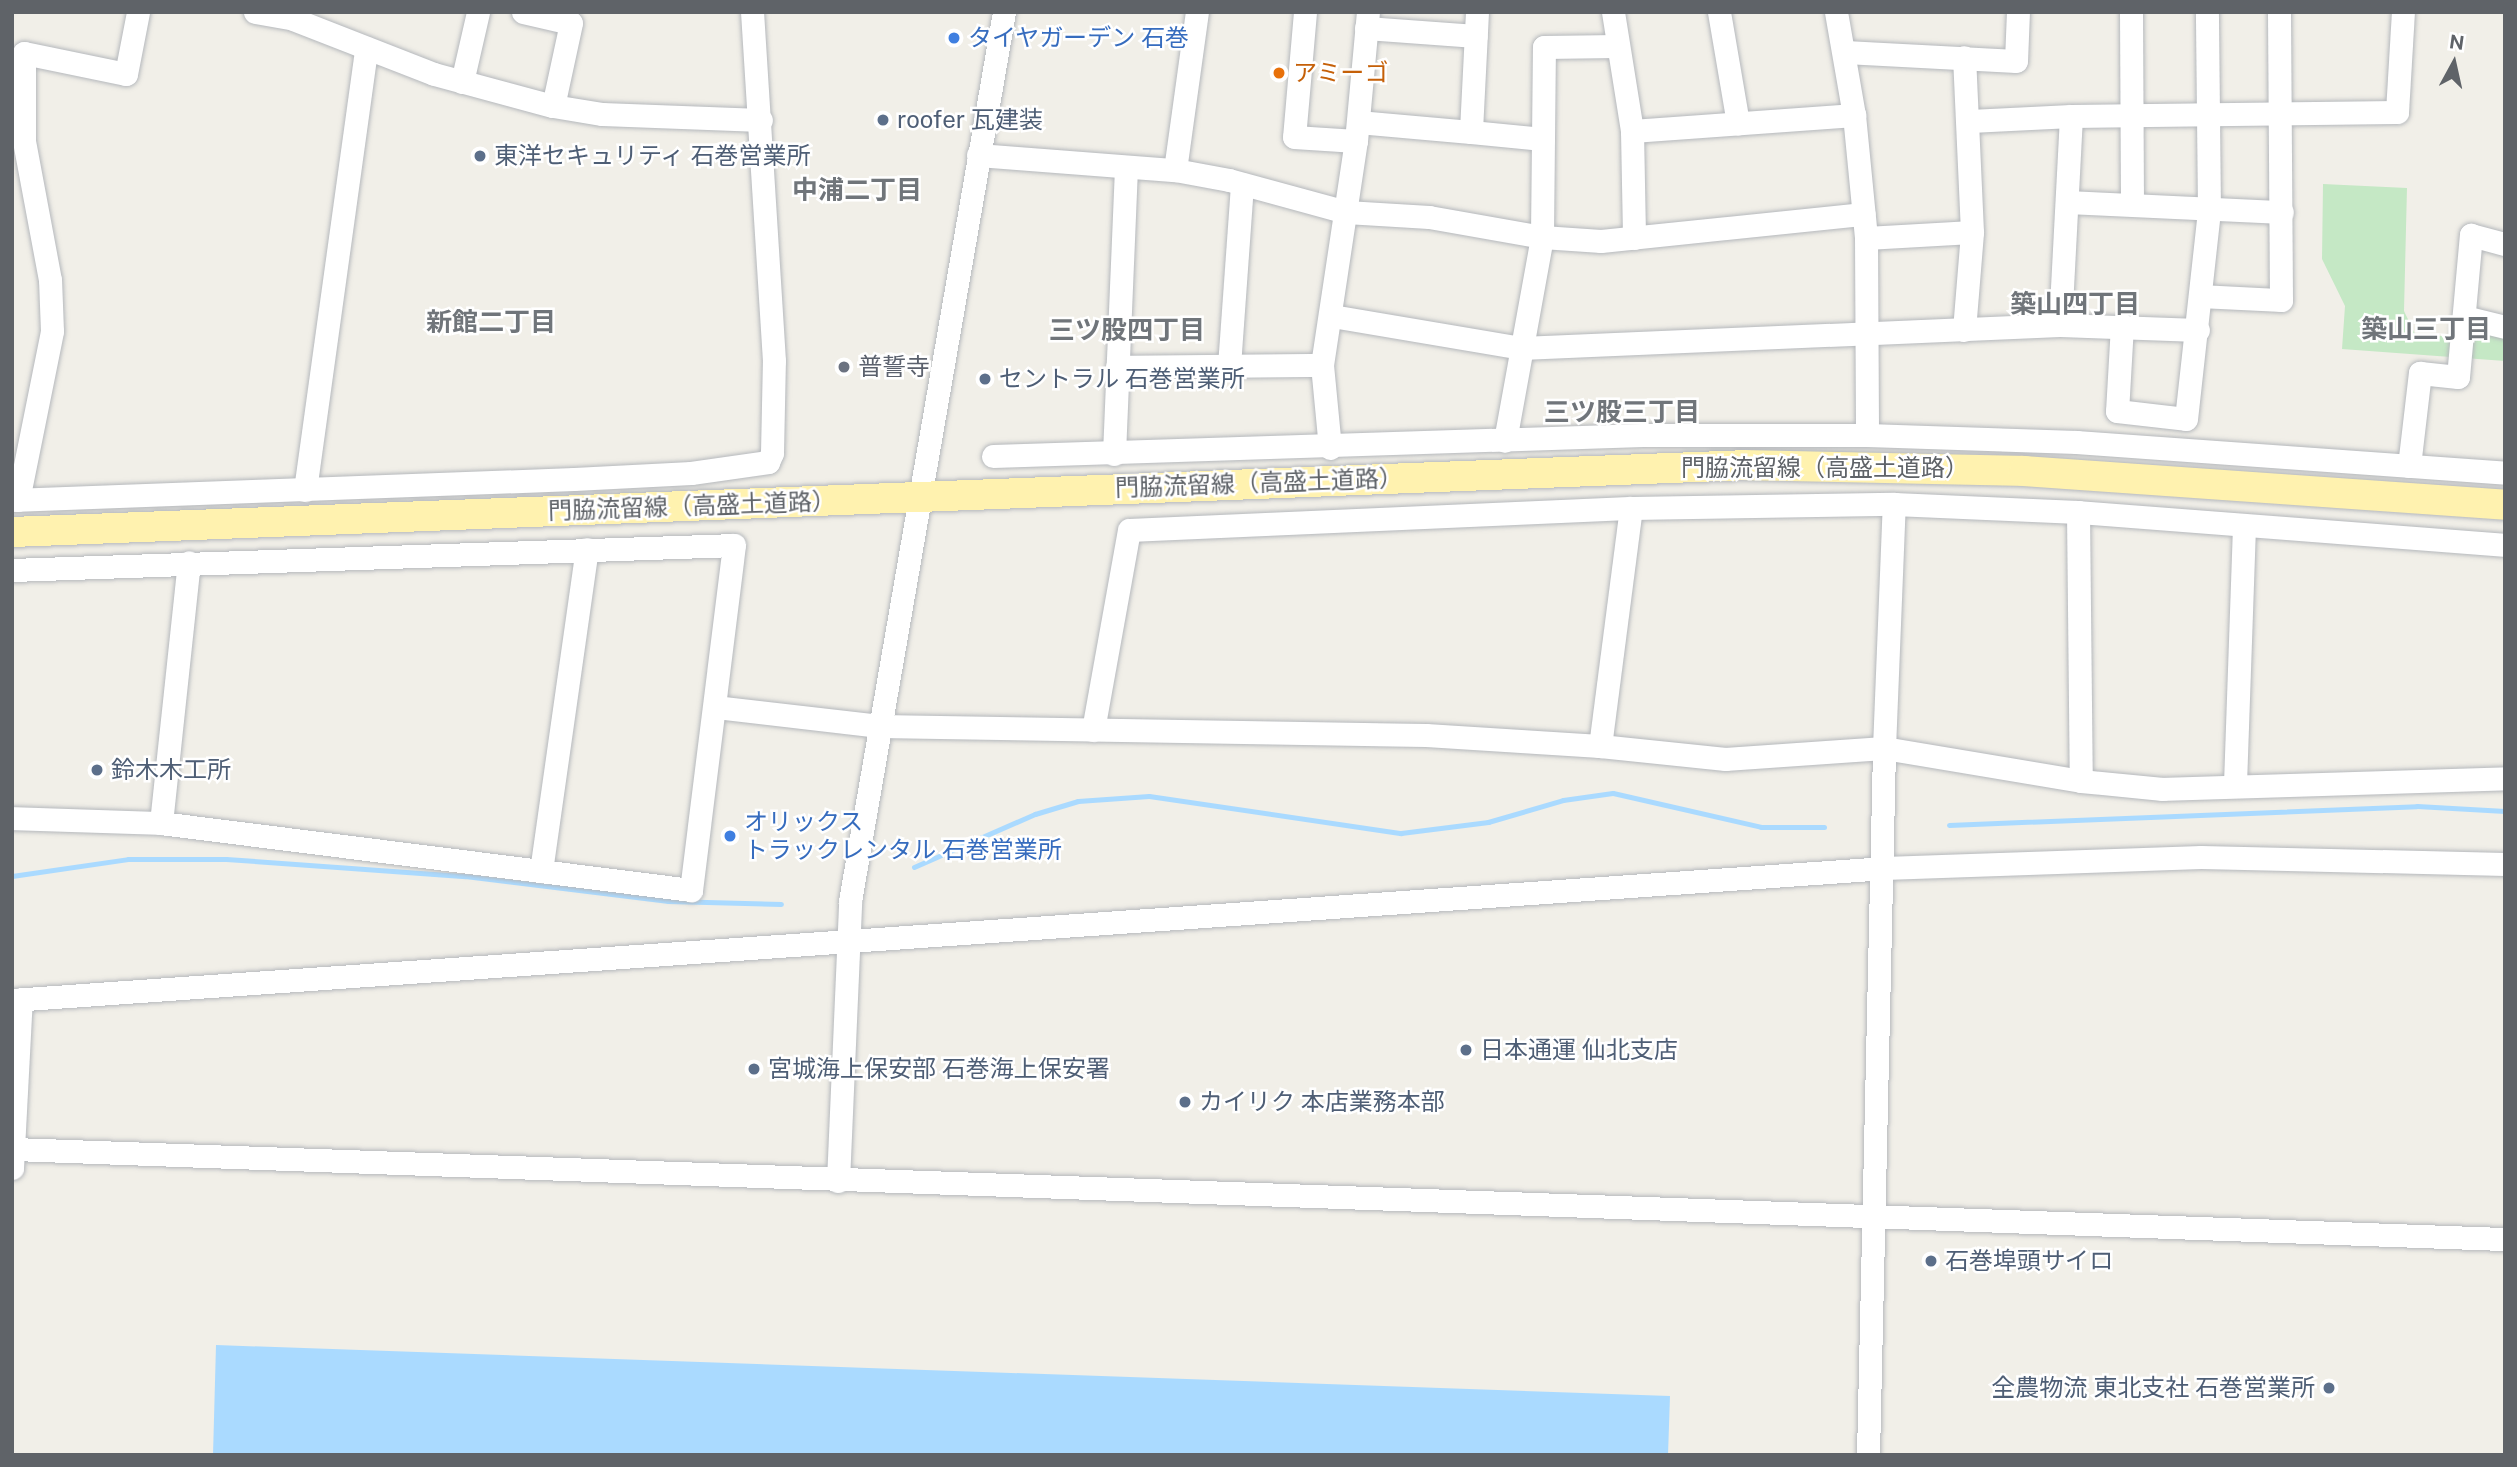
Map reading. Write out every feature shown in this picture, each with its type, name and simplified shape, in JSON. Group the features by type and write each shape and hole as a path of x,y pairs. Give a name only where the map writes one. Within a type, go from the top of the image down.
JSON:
{"main road":[{"name":"門脇流留線（高盛土道路）","path":"12,532 1642,468 1871,465 2190,481 2505,505"}],"street":[{"path":"138,12 127,74 24,53 24,141 50,280 52,331 15,500 691,473 768,462 772,453 774,360 761,120 752,12"},
{"path":"255,12 293,19 462,82 553,106 602,114 761,120"},
{"path":"462,82 478,12"},
{"path":"523,12 571,23 553,106"},
{"path":"838,1181 847,943 879,726 1004,12"},
{"path":"1175,170 1197,12"},
{"path":"1305,12 1294,137 1357,132 1471,132 1543,139"},
{"path":"1471,132 1477,12"},
{"path":"1614,12 1617,46 1632,131 1634,238"},
{"path":"1719,12 1738,124"},
{"path":"1836,12 1854,115 1866,238 1867,435"},
{"path":"1845,52 2016,61 2018,12"},
{"path":"2131,12 2132,204"},
{"path":"2122,325 2117,411 2186,419 2198,330 2209,211 2207,12"},
{"path":"2201,296 2281,300 2279,12"},
{"path":"1970,121 2071,116 2208,117 2397,112 2403,12"},
{"path":"1330,449 1322,365 1332,317 1357,132 1367,20 1476,36"},
{"path":"1505,441 1542,237 1544,47 1617,46"},
{"path":"304,490 366,48"},
{"path":"1964,57 1970,121 1972,232 1964,330"},
{"path":"1632,131 1854,115"},
{"path":"2060,325 2071,116"},
{"path":"978,155 1126,169 1175,170 1242,184 1346,212 1429,217 1542,237 1601,241 1864,214"},
{"path":"1114,454 1126,169"},
{"path":"1229,366 1242,184"},
{"path":"2068,202 2209,211 2282,212"},
{"path":"1866,238 1972,232"},
{"path":"2409,466 2420,373 2458,377 2471,235 2505,244"},
{"path":"1332,317 1521,348 2060,325 2122,325 2198,330"},
{"path":"2463,317 2505,327"},
{"path":"1118,367 1322,365"},
{"path":"993,456 1330,449 1505,441 1867,435 2077,442 2505,472"},
{"path":"1093,730 1129,530 1631,508 1894,504 2078,512 2244,527 2505,545"},
{"path":"1868,1455 1884,868 1884,748 1894,504"},
{"path":"1600,746 1631,508"},
{"path":"2078,512 2081,781"},
{"path":"2235,784 2244,527"},
{"path":"12,570 734,545 691,890 161,823 12,818"},
{"path":"541,871 587,548"},
{"path":"161,823 189,562"},
{"path":"715,706 879,726 1426,736 1600,746 1725,759 1884,748 2081,781 2163,789 2235,784 2505,778"},
{"path":"12,1168 17,999 847,943 1884,868 2201,857 2505,864"},
{"path":"13,1149 838,1181 2505,1239"}],"green space":[{"path":"2323,184 2407,188 2404,311 2415,334 2454,337 2457,321 2505,333 2505,361 2342,349 2345,306 2322,259"}],"water":[{"path":"216,1345 1670,1396 1668,1455 213,1455"}],"waterway":[{"path":"914,867 1035,814 1078,801 1149,796 1401,833 1488,822 1563,800 1613,793 1761,827 1824,827"},
{"path":"1949,825 2417,806 2505,811"},
{"path":"12,876 128,859 226,859 465,876 668,901 781,904"}],"place":[{"name":"タイヤガーデン 石巻","path":"954,38"},
{"name":"アミーゴ","path":"1279,73"},
{"name":"roofer 瓦建装","path":"883,120"},
{"name":"東洋セキュリティ 石巻営業所","path":"480,156"},
{"name":"普誓寺","path":"844,367"},
{"name":"セントラル 石巻営業所","path":"985,379"},
{"name":"鈴木木工所","path":"97,770"},
{"name":"オリックス トラックレンタル 石巻営業所","path":"730,836"},
{"name":"日本通運 仙北支店","path":"1466,1050"},
{"name":"宮城海上保安部 石巻海上保安署","path":"754,1069"},
{"name":"カイリク 本店業務本部","path":"1185,1102"},
{"name":"石巻埠頭サイロ","path":"1931,1261"},
{"name":"全農物流 東北支社 石巻営業所","path":"2329,1388"}],"district":[{"name":"中浦二丁目","path":"857,190"},
{"name":"築山四丁目","path":"2075,304"},
{"name":"新館二丁目","path":"491,322"},
{"name":"築山三丁目","path":"2426,329"},
{"name":"三ツ股四丁目","path":"1127,330"},
{"name":"三ツ股三丁目","path":"1622,412"}]}
